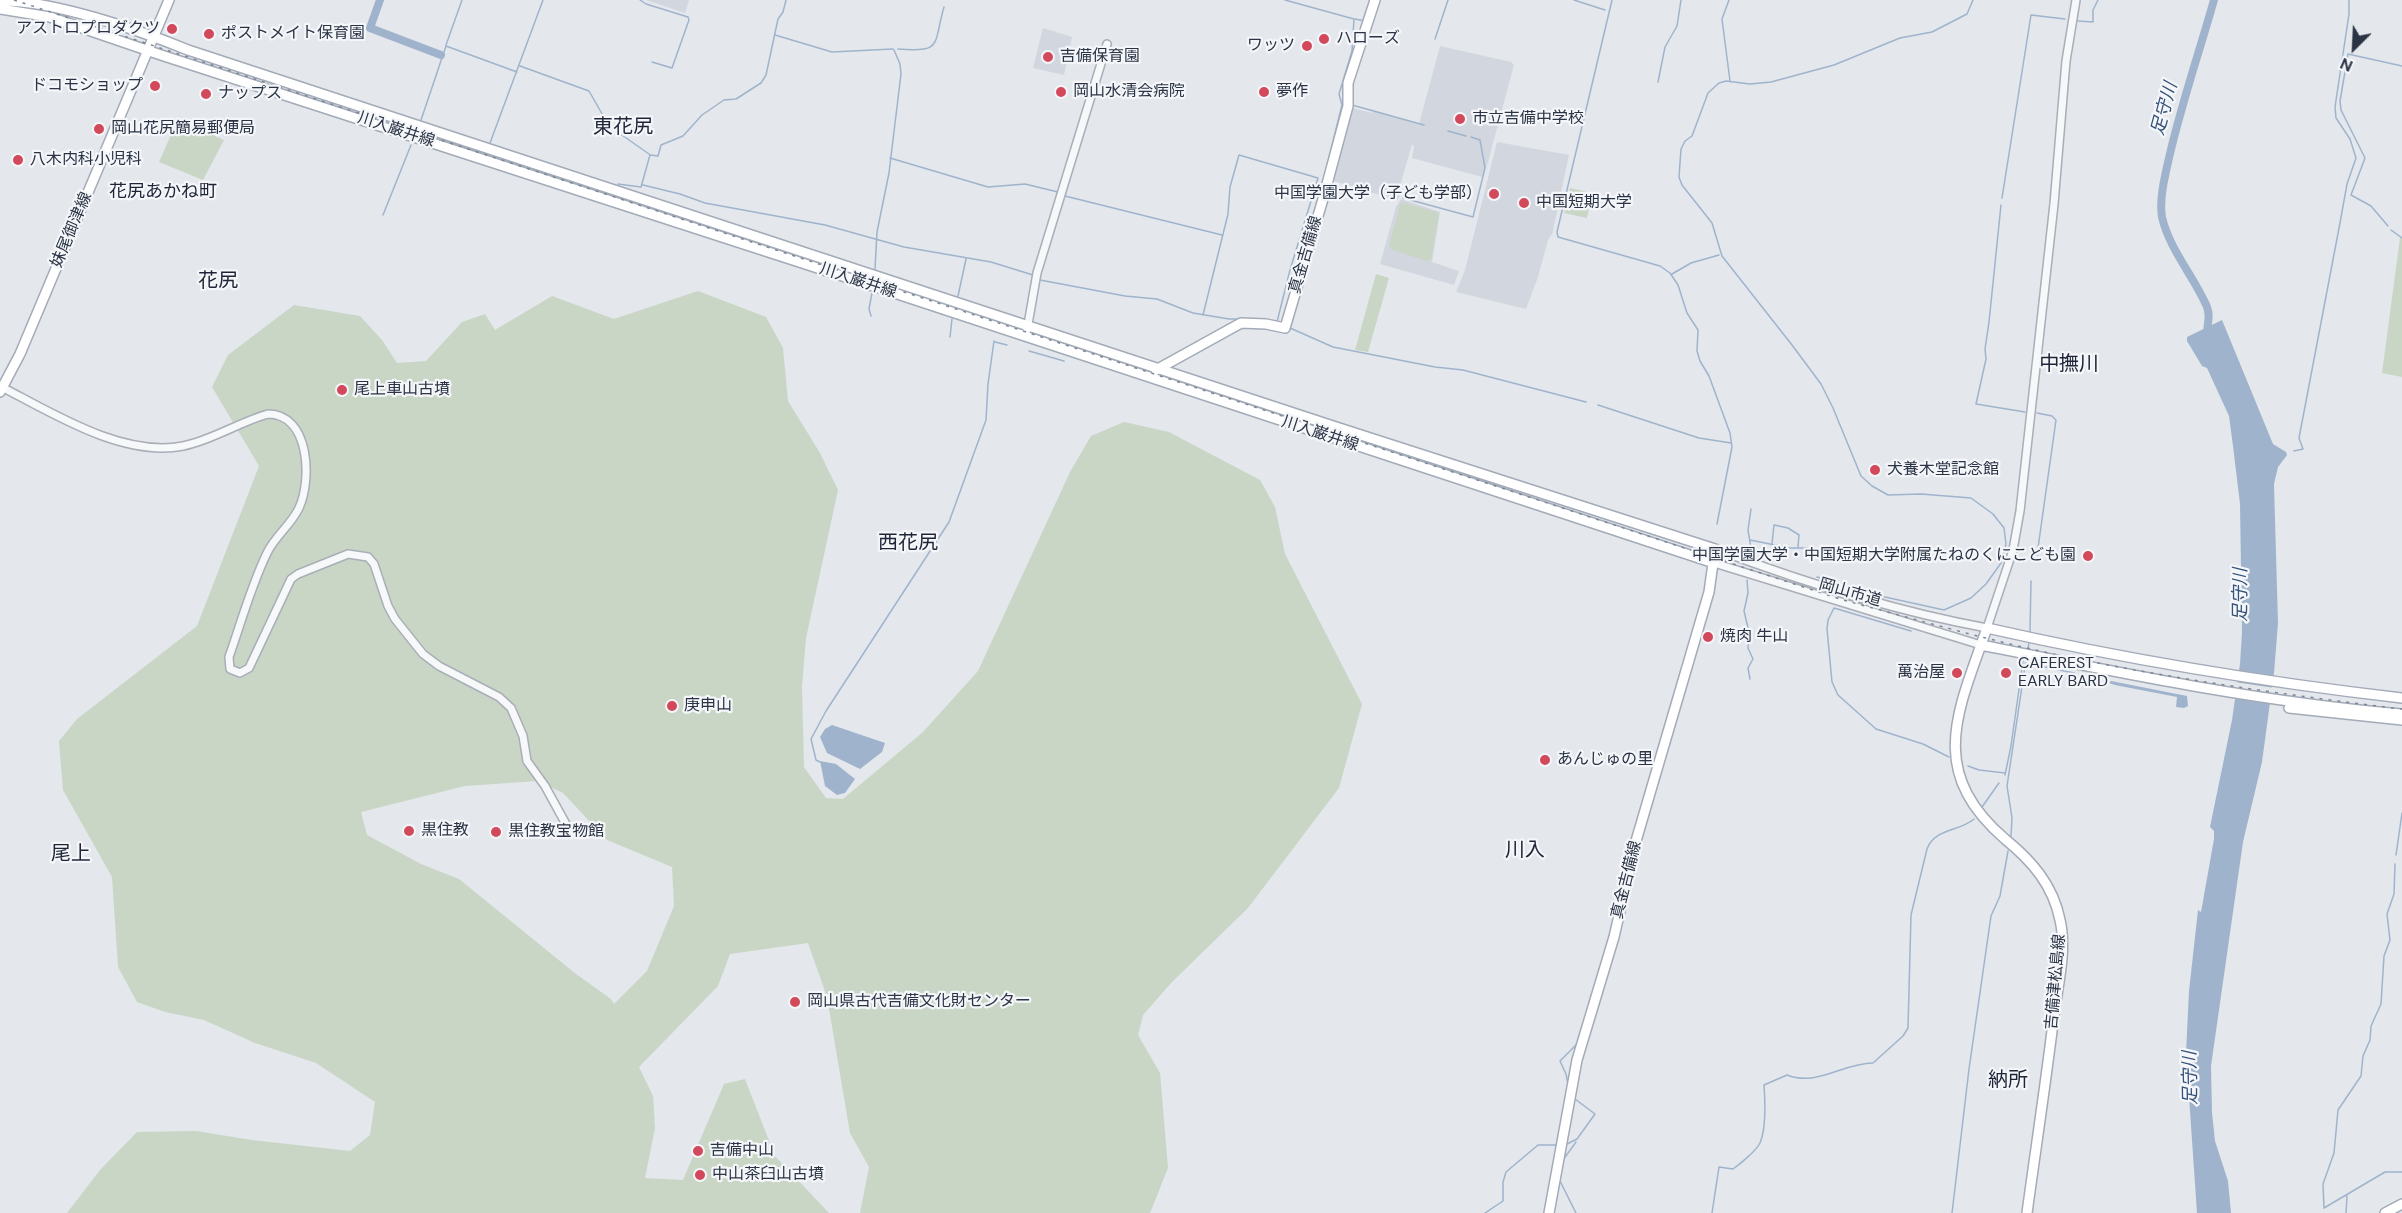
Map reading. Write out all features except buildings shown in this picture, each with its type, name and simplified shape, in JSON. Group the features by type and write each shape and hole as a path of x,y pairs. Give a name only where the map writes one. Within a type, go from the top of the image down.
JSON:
{"main road":[{"name":"妹尾御津線","path":"1,386 24,344 145,50 162,0"},
{"name":"妹尾御津線","path":"150,36 169,0"},
{"name":"真金吉備線","path":"1148,378 1159,368 1241,322 1285,328 1348,106 1348,83 1375,0"},
{"name":"川入巌井線","path":"0,1 55,6 150,36 208,57 1715,549"},
{"name":"川入巌井線","path":"0,9 19,10 50,17 1714,563"},
{"name":"真金吉備線","path":"1549,1213 1569,1098 1587,1022 1614,937 1636,841 1704,610 1715,549"},
{"name":"吉備津松島線","path":"1987,628 1956,725 1955,757 1959,775 1971,801 1985,820 2023,854 2040,873 2056,906 2063,936 2027,1213"},
{"path":"1987,628 2099,653 2178,667 2402,699"},
{"path":"1981,645 2159,680 2402,714"},
{"path":"2289,708 2402,720"},
{"path":"2385,1213 2402,1204"}],"street":[{"path":"1987,628 2013,550 2020,511 2054,204 2065,70 2076,0"},
{"path":"1027,338 1027,325 1036,277 1107,44"},
{"path":"1,386 109,440 138,448 184,446 268,414 277,414 291,422 301,438 306,469 302,498 293,519 267,552 228,657 230,669 240,673 249,668 291,579 348,554 368,557 374,564 395,620 423,654 439,666 499,697 511,708 521,729 527,761 545,786 567,826"},
{"name":"岡山市道","path":"1715,549 1845,593 1987,628"},
{"name":"岡山市道","path":"1714,563 1981,645"}],"shaded area":[{"path":"646,0 689,0 685,13"},
{"path":"1043,28 1072,37 1064,75 1033,68"},
{"name":"市立吉備中学校","path":"1440,46 1511,62 1514,65 1482,177 1412,158 1414,146 1412,144 1400,186 1401,195 1397,200 1333,181 1352,108 1372,113 1373,110 1419,124"},
{"path":"1497,142 1569,155 1552,235 1548,240 1526,309 1456,292 1465,270"},
{"path":"1401,199 1440,212 1432,262 1459,271 1454,285 1380,264 1396,207"}],"green space":[{"path":"178,119 224,140 203,180 159,162"},
{"path":"1570,188 1592,193 1587,218 1564,213"},
{"path":"1401,202 1439,213 1431,259 1427,261 1392,250 1389,245"},
{"path":"2400,238 2402,238 2402,377 2382,373"},
{"path":"1376,274 1389,278 1368,352 1355,350"},
{"path":"698,291 766,317 783,348 788,401 820,453 838,490 806,638 802,687 804,767 826,798 843,799 923,732 978,671 1070,472 1091,436 1124,422 1169,432 1260,480 1275,507 1285,554 1362,704 1339,788 1248,908 1172,982 1143,1015 1138,1035 1160,1073 1168,1168 1150,1213 860,1213 869,1167 850,1133 827,997 808,943 730,954 718,986 639,1067 653,1096 655,1128 645,1178 683,1180 724,1084 745,1079 775,1156 829,1213 67,1213 100,1170 137,1132 196,1131 350,1151 370,1135 375,1102 316,1063 255,1043 204,1020 165,1012 137,1002 118,967 112,877 63,790 59,741 77,719 197,626 259,466 212,387 228,355 294,305 360,316 382,340 397,363 426,361 462,322 485,314 495,330 552,296 614,319","holes":["538,781 563,793 607,840 672,867 674,906 647,971 614,1004 611,999 576,974 459,879 421,864 367,835 361,812 465,786"]}],"water":[{"path":"2222,320 2273,444 2287,455 2278,467 2274,484 2278,623 2274,673 2262,762 2243,842 2211,1066 2215,1141 2228,1181 2231,1213 2197,1213 2186,1053 2189,991 2198,910 2201,912 2214,839 2214,831 2210,827 2232,720 2242,632 2240,504 2229,416 2207,368 2202,366 2187,341 2187,337"},
{"path":"2111,681 2187,696 2188,706 2176,707 2177,697 2115,685 2109,683"},
{"path":"832,725 885,743 882,752 860,769 827,753 820,737 825,729"},
{"path":"820,761 836,764 855,779 845,793 837,795 825,786"}],"pier":[{"path":"2234,682 2275,688 2273,703 2233,689"}],"waterway":[{"path":"380,0 370,28 441,55"},
{"path":"446,45 462,0"},
{"path":"490,143 543,0"},
{"path":"640,0 688,17 689,20 672,68 652,62"},
{"path":"618,184 641,187 650,155 658,156 661,145 683,136 702,115 724,100 736,99 761,83 766,75 778,19 783,12 786,0"},
{"path":"1285,0 1354,19 1352,51 1339,94 1342,105 1321,190"},
{"path":"1435,39 1448,0"},
{"path":"1574,0 1605,10"},
{"path":"1612,0 1557,232 1558,237 1660,266 1670,273 1678,285 1687,313 1698,330 1697,351 1700,361 1709,376 1730,433 1732,447 1717,524"},
{"path":"1658,82 1665,47 1677,26 1681,0"},
{"path":"1729,0 1722,19 1730,81"},
{"path":"1817,577 1885,597 1944,610 1971,598 1986,584 2001,563 2006,544 2004,528 1993,514 1971,498 1921,494 1888,495 1872,486 1861,476 1821,384 1722,256 1712,223 1682,185 1679,177 1681,149 1685,141 1692,136 1708,93 1719,83 1726,81 1750,84 1771,82 1834,65 1900,38 1932,32 1967,14 1973,0"},
{"path":"2078,21 2093,22 2093,10 2098,0"},
{"name":"足守川","path":"2209,337 2207,307 2165,229 2161,203 2174,138 2214,0"},
{"path":"2294,451 2303,449 2299,438 2347,184 2356,158 2350,139 2336,118 2335,107 2349,14 2349,0"},
{"path":"898,49 923,49 934,44 944,7"},
{"path":"2002,198 2031,15 2065,19"},
{"path":"1355,19 1365,21"},
{"path":"775,35 832,52 893,49"},
{"path":"421,120 446,46 517,72"},
{"path":"875,269 877,232 889,173 901,74 900,64 894,50"},
{"path":"2388,226 2371,206 2351,195 2365,158 2341,110 2340,101 2348,54 2402,66"},
{"path":"520,66 589,91 609,126 649,154"},
{"path":"1352,105 1424,125"},
{"path":"1448,131 1466,136"},
{"path":"1403,198 1473,217 1485,168 1480,140 1471,137"},
{"path":"383,215 411,145"},
{"path":"1203,315 1228,214 1230,187 1239,155 1318,178 1277,322"},
{"path":"890,158 988,187 1025,184 1058,192"},
{"path":"643,185 705,203 825,225 904,247 991,262 1033,275"},
{"path":"1065,196 1222,235"},
{"path":"2001,205 1985,349 1986,359 1976,404 2025,412"},
{"path":"1289,299 1316,206"},
{"path":"2391,230 2402,238"},
{"path":"1672,274 1691,263 1719,255"},
{"path":"958,296 966,259"},
{"path":"1040,280 1125,296 1157,299 1193,313 1229,319 1258,319"},
{"path":"871,316 869,309 872,293"},
{"path":"950,337 952,319"},
{"path":"1290,328 1333,347 1435,367 1463,370 1586,402"},
{"path":"820,762 816,760 811,739 826,711 949,522 986,420 994,341"},
{"path":"995,342 1007,345"},
{"path":"1029,351 1064,361"},
{"path":"1598,405 1699,438 1731,443"},
{"path":"2037,413 2052,416 2056,420 2037,555"},
{"path":"1751,509 1748,530 1752,554"},
{"path":"1772,544 1774,525 1788,528 1799,535 1798,547"},
{"path":"1750,540 1790,548 1807,548 1843,558"},
{"path":"1747,580 1748,593 1744,611 1749,632 1748,648 1753,659 1748,668 1750,679"},
{"path":"2030,632 2031,581"},
{"path":"1911,631 1834,608 1828,620 1827,629 1832,682 1838,695 1876,729 1923,744 1949,757"},
{"path":"2028,650 2029,642"},
{"path":"2011,836 2012,818 2007,786 2026,660"},
{"path":"2005,775 2023,661"},
{"path":"2026,663 2074,673"},
{"path":"1968,766 1979,770 2005,773"},
{"path":"1982,807 1999,783"},
{"path":"2396,855 2402,813"},
{"path":"1712,1213 1719,1167 1733,1169 1760,1143 1764,1122 1764,1085 1787,1075 1809,1078 1873,1063 1903,1036 1908,1028 1911,915 1927,849 1936,837 1974,819"},
{"path":"1952,1213 1969,1069 1991,916 2000,896 2008,851"},
{"path":"2395,864 2394,894 2387,914 2390,940 2384,956 2381,1004 2371,1026 2370,1040 2363,1056 2361,1076 2338,1110 2334,1153 2323,1184 2324,1208 2385,1172 2402,1172"},
{"path":"1568,1084 1560,1061 1577,1044"},
{"path":"1565,1145 1577,1139 1595,1114 1575,1099"},
{"path":"1563,1160 1576,1142"},
{"path":"1485,1213 1503,1201 1503,1182 1506,1172 1538,1145 1557,1145"},
{"path":"1559,1179 1576,1213"},
{"path":"2346,1213 2347,1196"}],"railway":[{"path":"14,0 1843,600 1992,640 2082,660 2241,688 2402,709"}],"place":[{"name":"アストロプロダクツ","path":"172,29"},
{"name":"ポストメイト保育園","path":"209,34"},
{"name":"ハローズ","path":"1324,39"},
{"name":"ワッツ","path":"1307,46"},
{"name":"吉備保育園","path":"1048,57"},
{"name":"ドコモショップ","path":"155,86"},
{"name":"岡山水清会病院","path":"1061,92"},
{"name":"夢作","path":"1264,92"},
{"name":"ナップス","path":"206,94"},
{"name":"市立吉備中学校","path":"1460,119"},
{"name":"岡山花尻簡易郵便局","path":"99,129"},
{"name":"八木内科小児科","path":"18,160"},
{"name":"中国学園大学（子ども学部）","path":"1494,194"},
{"name":"中国短期大学","path":"1524,203"},
{"name":"尾上車山古墳","path":"342,390"},
{"name":"犬養木堂記念館","path":"1875,470"},
{"name":"中国学園大学・中国短期大学附属たねのくにこども園","path":"2088,556"},
{"name":"焼肉 牛山","path":"1708,637"},
{"name":"萬治屋","path":"1957,673"},
{"name":"CAFEREST EARLY BARD","path":"2006,673"},
{"name":"庚申山","path":"672,706"},
{"name":"あんじゅの里","path":"1545,760"},
{"name":"黒住教","path":"409,831"},
{"name":"黒住教宝物館","path":"496,832"},
{"name":"岡山県古代吉備文化財センター","path":"795,1002"},
{"name":"吉備中山","path":"698,1151"},
{"name":"中山茶臼山古墳","path":"700,1175"}],"district":[{"name":"東花尻","path":"623,128"},
{"name":"花尻あかね町","path":"163,192"},
{"name":"花尻","path":"218,282"},
{"name":"中撫川","path":"2069,365"},
{"name":"西花尻","path":"908,544"},
{"name":"川入","path":"1525,851"},
{"name":"尾上","path":"71,855"},
{"name":"納所","path":"2008,1081"}]}
